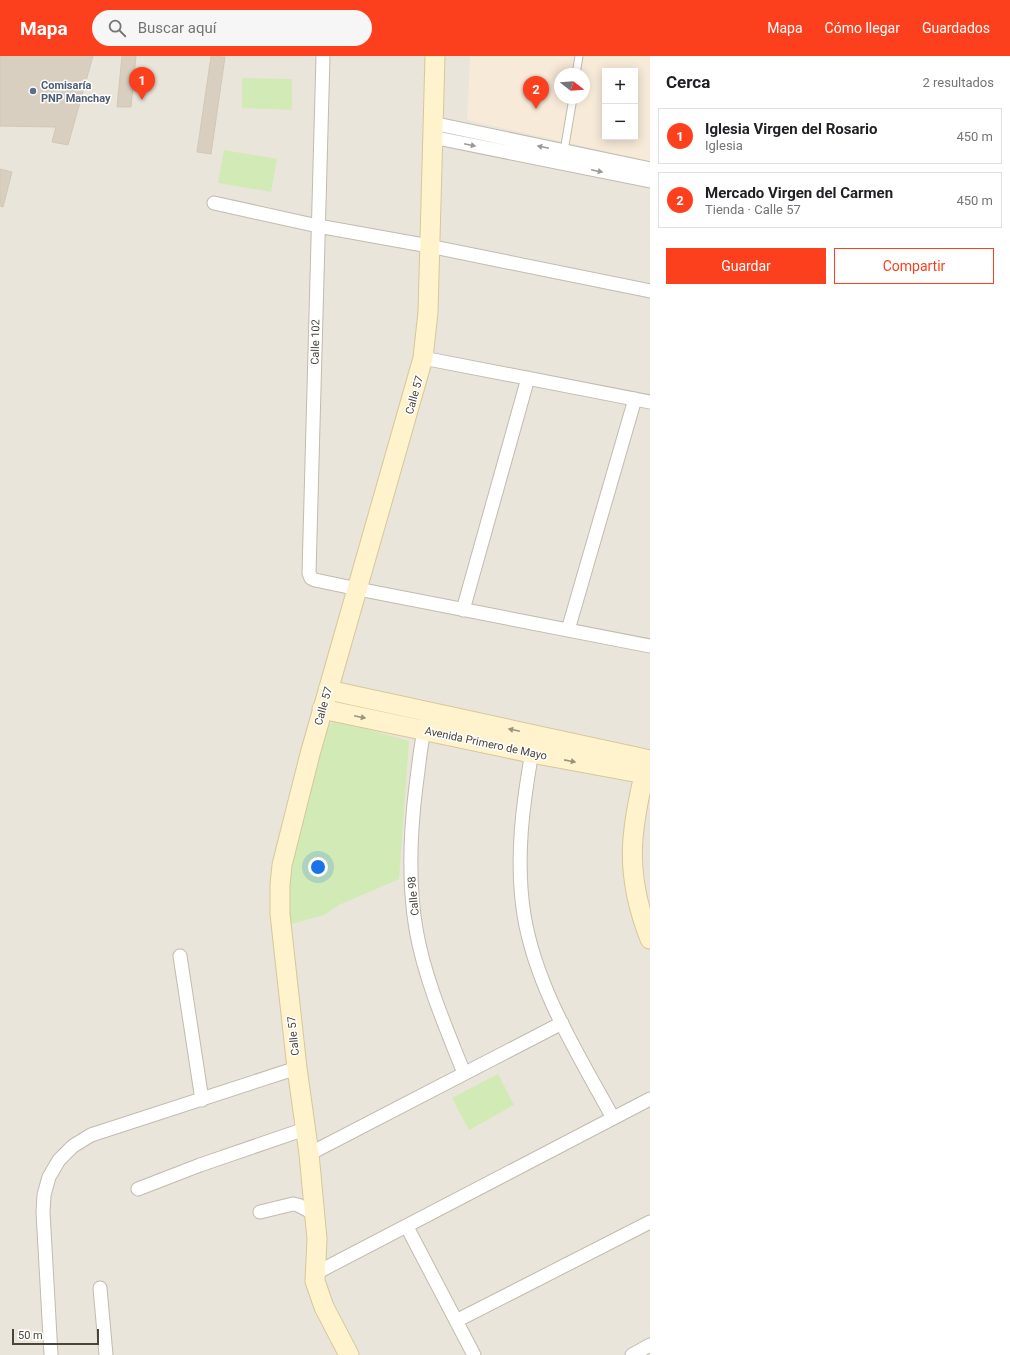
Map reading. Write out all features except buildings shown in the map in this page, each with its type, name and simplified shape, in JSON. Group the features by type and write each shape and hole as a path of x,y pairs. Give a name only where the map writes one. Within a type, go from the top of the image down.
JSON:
{"street":[{"name":"Calle 102","path":"323,56 309,573 311,578 358,589 650,646"},
{"name":"Calle 57","path":"349,1355 319,1296 315,1281 318,1251 315,1214 280,914 280,885 291,826 322,709 358,589 423,358 428,323 435,56"},
{"path":"432,130 564,151 650,169"},
{"path":"432,130 650,181"},
{"path":"214,203 318,226 429,246 650,290"},
{"path":"423,358 650,402"},
{"path":"463,610 528,378"},
{"path":"568,630 635,399"},
{"name":"Avenida Primero de Mayo","path":"328,690 535,734 649,764"},
{"name":"Avenida Primero de Mayo","path":"322,709 531,753 649,764"},
{"name":"Calle 98","path":"430,712 424,730 412,834 411,868 414,909 416,929 425,965 464,1073"},
{"path":"535,734 522,809 520,855 524,916 538,966 562,1023 613,1118"},
{"path":"649,764 634,822 632,862 637,899 650,939"},
{"path":"180,956 202,1100"},
{"path":"309,1154 562,1023"},
{"path":"51,1355 43,1203 46,1186 54,1168 69,1149 91,1135 297,1068"},
{"path":"316,1273 408,1227 650,1099"},
{"path":"138,1189 200,1165 305,1129"},
{"path":"260,1212 293,1204 315,1214"},
{"path":"456,1321 650,1222"},
{"path":"408,1227 474,1355"},
{"path":"100,1288 106,1355"},
{"path":"632,1355 650,1346"}],"lane":[{"path":"577,68 579,56"},
{"path":"564,151 572,104"}],"shaded area":[{"path":"0,56 650,56 650,1355 0,1355"},
{"path":"470,56 650,56 650,161 467,120"}],"green space":[{"path":"242,78 292,79 292,110 242,108"},
{"path":"224,150 277,159 271,192 218,183"},
{"path":"334,720 409,741 399,879 339,905 324,915 288,925 287,867 321,736"},
{"path":"498,1074 514,1105 469,1130 452,1098"}],"place":[{"name":"Comisaría PNP Manchay","path":"33,91"},
{"name":"Iglesia Virgen del Rosario","path":"142,100"},
{"name":"Mercado Virgen del Carmen","path":"536,109"}]}
